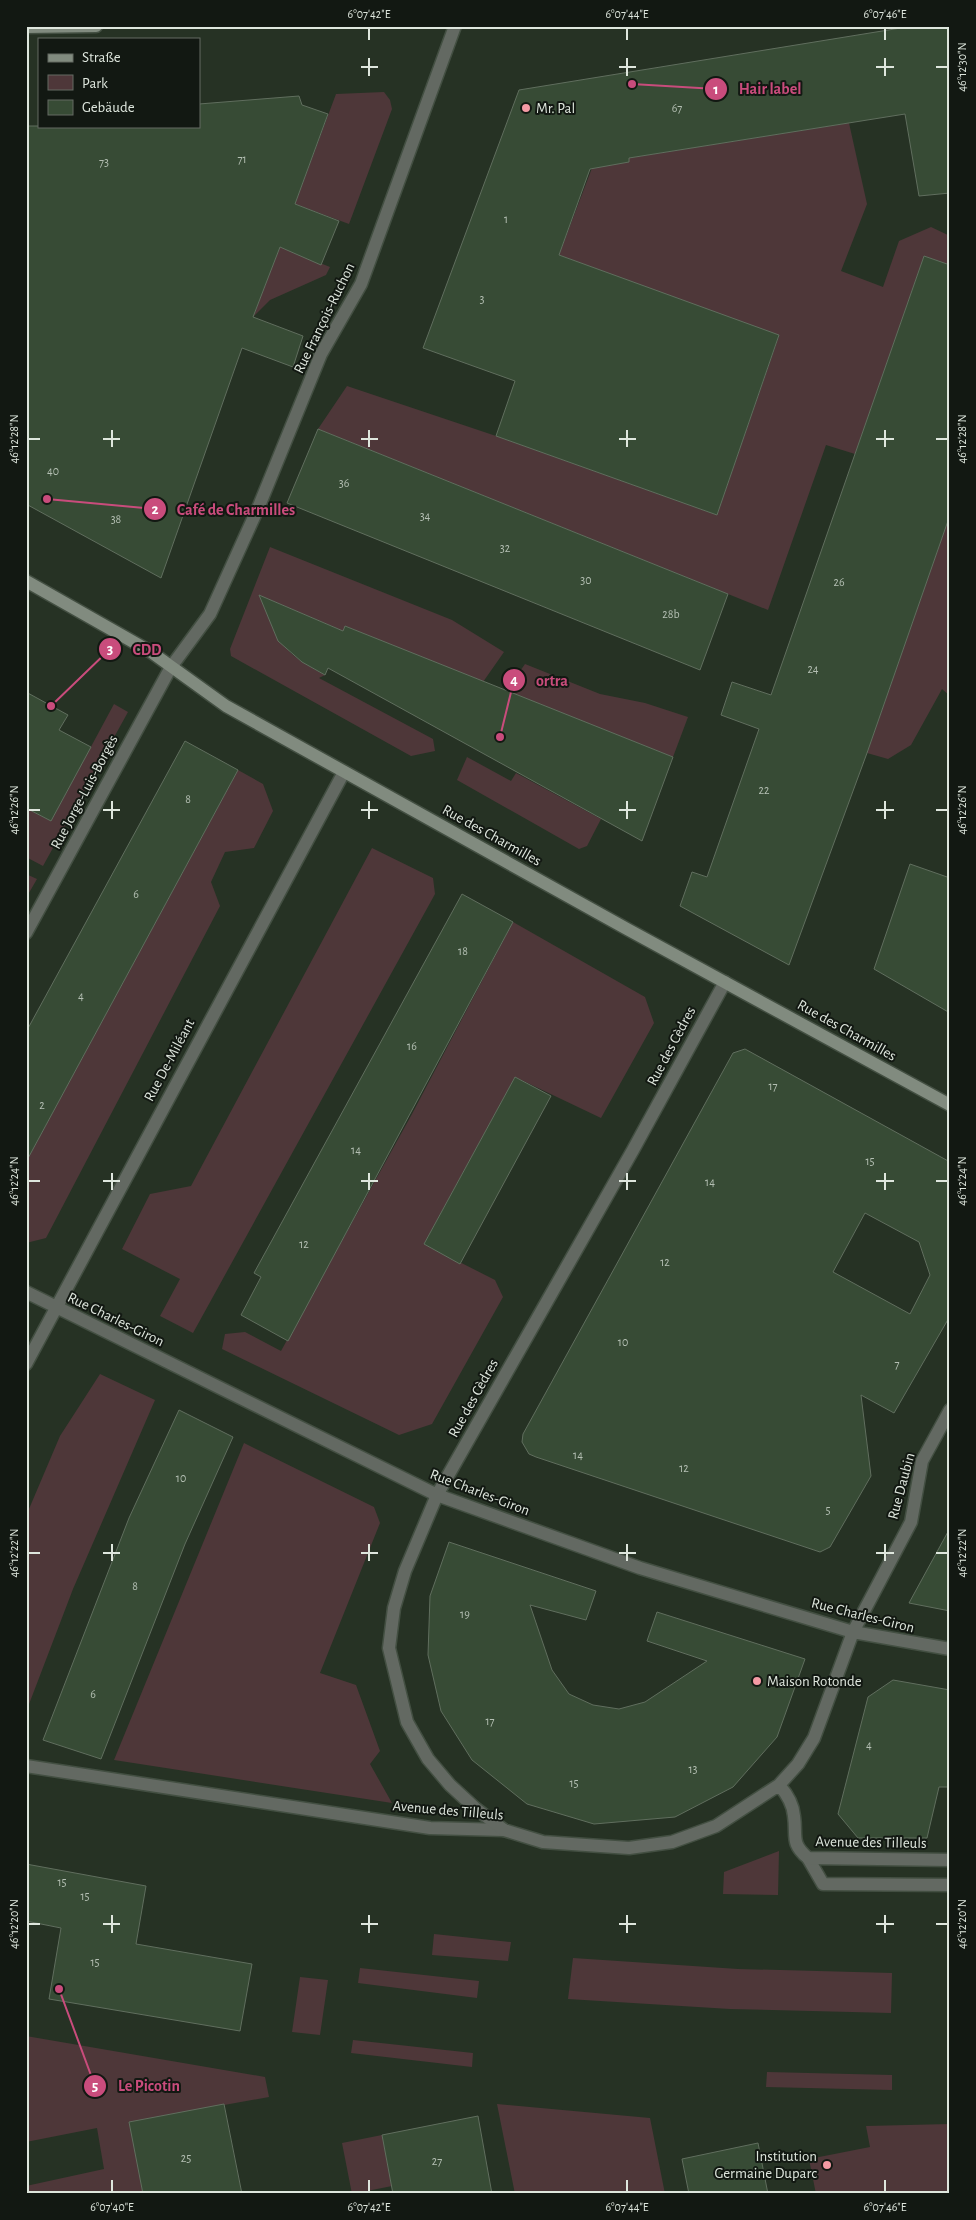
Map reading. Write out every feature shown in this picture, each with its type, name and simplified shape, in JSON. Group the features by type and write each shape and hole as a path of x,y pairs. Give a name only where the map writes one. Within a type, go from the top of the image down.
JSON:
{"main road":[{"path":"26,27 96,26"},
{"path":"26,37 50,28"},
{"name":"Rue des Charmilles","path":"26,582 142,647 226,706 950,1105"}],"street":[{"name":"Rue François-Ruchon","path":"171,667 210,614 259,506 322,354 361,284 455,26"},
{"name":"Rue Jorge-Luis-Borgès","path":"26,933 171,667"},
{"name":"Rue De-Miléant","path":"26,1364 344,772"},
{"name":"Rue des Cèdres","path":"504,1830 475,1808 450,1785 428,1759 407,1722 389,1648 394,1608 404,1571 438,1495 633,1150 725,982"},
{"name":"Rue Charles-Giron","path":"26,1292 438,1495 640,1568 853,1632 950,1649"},
{"name":"Rue Daubin","path":"779,1785 798,1764 814,1738 853,1632 911,1522 922,1461 950,1410"},
{"name":"Avenue des Tilleuls","path":"26,1766 430,1828 504,1830 543,1842 629,1848 672,1842 716,1826 779,1785 790,1799 794,1840 799,1850 808,1858 950,1860"},
{"path":"808,1858 823,1884 950,1885"}],"green space":[{"path":"384,92 390,100 392,109 349,224 295,204 336,94"},
{"path":"849,123 867,204 841,271 883,287 899,241 931,227 950,236 950,265 924,256 855,454 826,445 768,610 318,429 347,386 496,436 717,515 779,336 559,255 592,168 629,162 629,158"},
{"path":"280,247 330,267 326,275 270,300 253,317"},
{"path":"950,515 950,696 942,689 911,745 888,759 867,753"},
{"path":"270,547 452,620 504,652 483,682 345,626 343,631 268,599 270,614 278,637 291,653 325,675 319,678 433,739 435,751 411,756 231,656 230,649"},
{"path":"525,664 600,694 645,703 688,717 673,757 506,691"},
{"path":"114,704 128,712 43,866 26,857 26,808 51,821"},
{"path":"467,757 511,781 516,773 601,819 587,846 579,849 457,780"},
{"path":"238,770 263,784 273,811 254,848 225,852 211,882 220,906 46,1238 26,1243 26,1146 33,1149"},
{"path":"372,848 433,878 435,894 193,1333 160,1316 180,1279 122,1249 150,1194 191,1186"},
{"path":"26,874 37,879 26,898"},
{"path":"513,922 645,997 654,1023 601,1118 515,1077 424,1244 495,1280 503,1297 432,1424 399,1435 222,1349 225,1334 245,1332 281,1351 412,1114"},
{"path":"100,1374 155,1400 73,1589 26,1712 26,1516 60,1436"},
{"path":"244,1443 374,1507 380,1523 320,1673 356,1685 380,1751 370,1764 392,1803 114,1760"},
{"path":"779,1851 778,1895 723,1894 724,1872"},
{"path":"434,1934 511,1942 508,1961 432,1955"},
{"path":"573,1958 738,1969 892,1973 891,2013 730,2009 568,1999"},
{"path":"360,1968 479,1981 477,1998 358,1983"},
{"path":"300,1977 328,1980 320,2035 292,2032"},
{"path":"26,2036 265,2077 269,2097 130,2122 143,2194 26,2194 26,2186 104,2169 97,2128 26,2142"},
{"path":"353,2040 473,2053 472,2067 351,2053"},
{"path":"767,2072 892,2075 892,2090 766,2087"},
{"path":"497,2104 650,2118 665,2194 515,2194"},
{"path":"950,2124 950,2194 816,2194 809,2159 870,2147 866,2126"},
{"path":"382,2135 392,2186 352,2194 342,2143"}],"building":[{"path":"913,26 950,26 950,193 919,196 905,114 629,158 629,162 590,169 559,255 779,335 717,515 496,436 515,381 423,348 519,90"},
{"path":"299,96 302,105 328,114 295,204 339,221 321,265 280,247 253,317 303,336 293,367 242,348 161,578 26,504 26,126 38,126 38,128 200,128 200,104"},
{"path":"924,256 950,265 950,515 867,753 789,965 680,906 692,872 707,877 759,729 721,715 732,682 771,695"},
{"path":"318,429 728,594 700,670 287,503"},
{"path":"259,595 343,631 345,626 673,757 642,841 328,668 325,675 302,662 278,641"},
{"path":"26,692 68,715 59,730 91,747 51,821 26,808"},
{"path":"185,741 238,770 26,1162 26,1032"},
{"path":"910,864 950,878 950,1013 874,969"},
{"path":"462,894 513,922 288,1341 241,1315 261,1277 254,1273"},
{"path":"745,1049 950,1162 950,1316 894,1413 861,1395 871,1476 830,1547 820,1552 536,1457 529,1454 522,1442 523,1434 733,1053","holes":["865,1213 919,1242 930,1275 910,1314 833,1272"]},
{"path":"515,1077 551,1096 460,1264 424,1244"},
{"path":"179,1410 233,1437 185,1544 101,1759 43,1740 129,1518"},
{"path":"950,1528 950,1611 909,1603"},
{"name":"Maison Rotonde","path":"449,1542 596,1591 586,1620 530,1605 552,1670 569,1694 593,1705 619,1709 645,1702 707,1661 647,1641 657,1612 805,1659 777,1737 733,1787 675,1817 594,1824 527,1804 472,1760 441,1711 428,1655 430,1596"},
{"path":"893,1680 950,1690 950,1787 939,1787 927,1838 858,1838 838,1814 868,1697"},
{"path":"26,1864 146,1886 136,1944 252,1964 240,2031 49,1999 61,1928 26,1921"},
{"path":"224,2104 242,2194 143,2194 129,2122"},
{"path":"478,2116 492,2194 393,2194 382,2135"},
{"path":"758,2143 768,2194 689,2194 682,2159"}],"place":[{"name":"Hair label","path":"632,84"},
{"name":"Mr. Pal","path":"526,108"},
{"name":"Café de Charmilles","path":"47,499"},
{"name":"CDD","path":"51,706"},
{"name":"ortra","path":"500,737"},
{"name":"Maison Rotonde","path":"757,1681"},
{"name":"Le Picotin","path":"59,1989"},
{"name":"Institution Germaine Duparc","path":"827,2165"}]}
